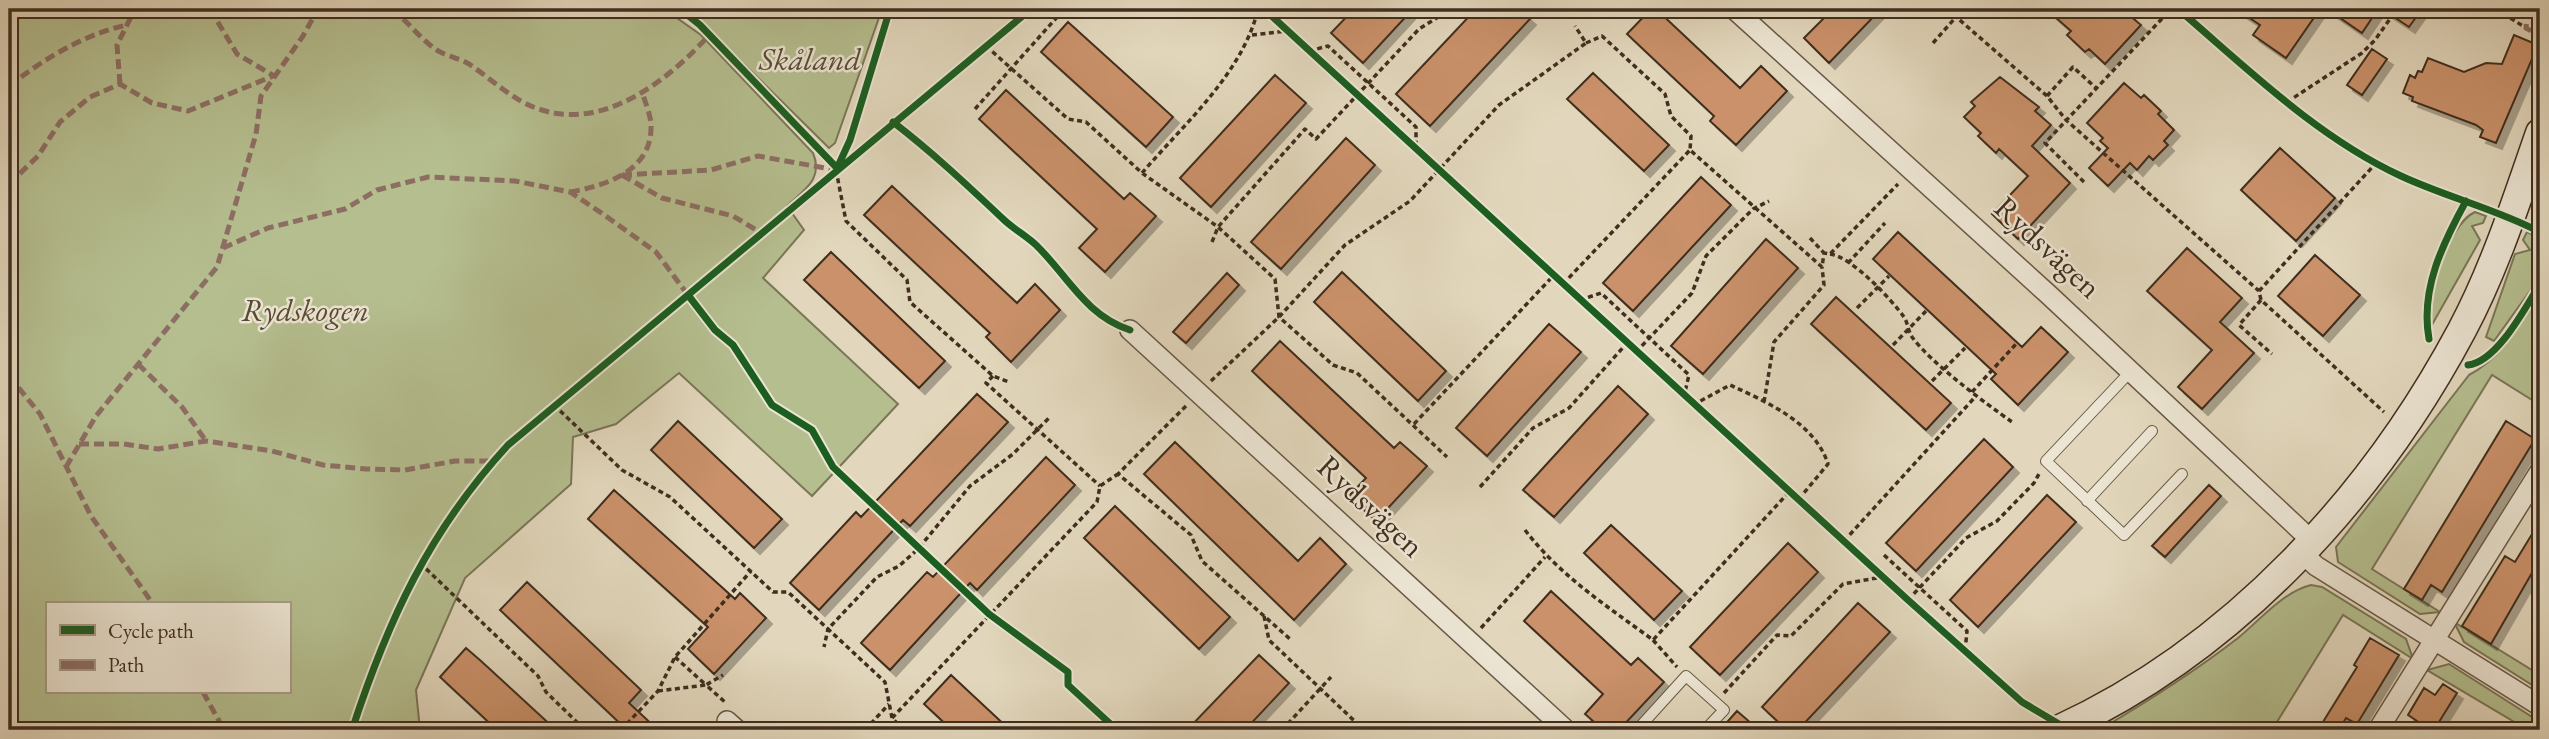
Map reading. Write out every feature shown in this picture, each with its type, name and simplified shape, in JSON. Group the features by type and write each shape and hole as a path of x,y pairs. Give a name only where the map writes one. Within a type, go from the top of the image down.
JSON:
{"street":[{"name":"Rydsvägen","path":"1734,9 2131,371 2307,547 2316,566 2540,706"},
{"path":"2052,724 2108,704 2186,654 2237,613 2307,547 2403,428 2463,328 2519,194 2540,133"},
{"name":"Rydsvägen","path":"1130,330 1566,730"},
{"path":"2378,730 2540,471"}],"lane":[{"path":"2131,371 2046,461 2124,536 2182,474"},
{"path":"2087,501 2152,431"},
{"path":"1637,730 1686,676 1724,710 1705,730"}],"path":[{"path":"1142,173 1220,83 1252,35 1258,9"},
{"path":"1212,242 1218,227 1305,129 1316,139 1419,29 1451,9"},
{"path":"1947,9 2047,96 2066,120 2259,291 2261,300 2389,416"},
{"path":"2084,182 2045,143 2171,9"},
{"path":"2287,102 2362,53 2397,9"},
{"path":"2496,9 2526,28"},
{"path":"975,109 1058,16"},
{"path":"1933,43 1956,17"},
{"path":"1575,26 1586,43"},
{"path":"1252,35 1287,31"},
{"path":"892,718 1097,502 1100,486 1118,474 1279,317 1345,245 1410,201 1499,105 1586,43 1602,36 1665,94 1671,116 1691,136 1690,150 1563,284"},
{"path":"986,46 1068,119 1086,122 1142,173 1218,227 1275,279 1279,317 1334,365 1357,373 1447,457"},
{"path":"1309,51 1328,46 1416,127 1416,148"},
{"path":"2047,96 2073,67 2096,88"},
{"path":"1690,150 1753,209 1822,267"},
{"path":"2259,291 2377,162"},
{"path":"836,170 846,221 907,280 910,302 993,376 1009,382"},
{"path":"1830,254 1912,170"},
{"path":"1636,352 1692,293 1706,256 1753,209 1769,201"},
{"path":"1848,262 1885,223"},
{"path":"1810,238 1824,253 1839,255 1877,287 1905,318 1912,336 1976,396 2012,422"},
{"path":"1763,401 1774,342 1824,285 1824,253"},
{"path":"1414,424 1554,275"},
{"path":"1857,308 1889,276"},
{"path":"1580,300 1601,293 1689,374 1684,396"},
{"path":"2261,300 2239,325 2272,354"},
{"path":"1893,345 1926,311"},
{"path":"1972,392 2017,342"},
{"path":"1480,488 1532,428 1569,408 1627,343"},
{"path":"1932,381 1965,348"},
{"path":"993,376 986,383 1100,486"},
{"path":"1693,405 1730,385 1763,401 1807,429 1823,450 1828,464 1798,500"},
{"path":"1844,541 1976,396"},
{"path":"554,405 622,470 670,497 774,592 788,592 828,629 885,682 892,718 904,730"},
{"path":"824,647 828,629 877,577 899,566 918,549 970,486 1013,454 1050,417"},
{"path":"1908,600 1966,538 1997,521 2034,483 2046,461"},
{"path":"1118,474 1191,535 1202,561 1290,639"},
{"path":"1653,640 1789,492"},
{"path":"1525,530 1545,557 1653,640 1686,676"},
{"path":"1884,555 1967,631 1965,652"},
{"path":"1468,642 1545,557"},
{"path":"420,563 538,676 546,692 585,730"},
{"path":"621,730 658,691 675,657 751,571"},
{"path":"1716,702 1777,635 1791,636 1843,584 1882,577"},
{"path":"1264,616 1269,640 1364,730"},
{"path":"675,657 735,712 732,726"},
{"path":"658,691 706,685 723,675"},
{"path":"1282,730 1331,677"},
{"path":"865,730 889,704"},
{"path":"2021,730 2052,724"}],"green space":[{"name":"Rydskogen","path":"9,9 664,9 701,35 813,153 816,162 814,177 806,189 787,206 804,230 763,278 898,404 812,496 679,373 616,424 573,437 571,484 465,578 416,690 420,730 9,730"},
{"name":"Skåland","path":"688,9 882,9 835,143 829,148"},
{"path":"2475,212 2486,216 2483,223 2472,226 2480,240 2429,330 2431,301 2447,247 2465,220"},
{"path":"2527,232 2540,238 2540,277 2494,341 2486,337 2515,254 2530,250 2523,240"},
{"path":"2540,293 2540,405 2492,375 2372,569 2440,612 2420,614 2338,562 2336,547 2469,375 2501,350"},
{"path":"2311,585 2322,587 2406,639 2413,659 2343,615 2272,730 2099,730 2204,663 2238,638 2281,600"},
{"path":"2454,622 2540,675 2540,690 2464,642"},
{"path":"2449,664 2540,722 2540,730 2528,730 2427,670"}],"building":[{"path":"1354,9 1413,9 1363,63 1331,33"},
{"path":"1476,9 1519,9 1530,19 1430,126 1396,94"},
{"path":"1651,9 1656,9 1740,88 1761,66 1787,91 1736,145 1710,121 1714,116 1627,34"},
{"path":"1833,9 1881,9 1829,63 1804,38"},
{"path":"2046,9 2122,9 2141,25 2105,64 2089,49 2085,52 2067,35 2071,31"},
{"path":"2236,9 2320,9 2286,58 2253,35 2260,25"},
{"path":"2327,9 2378,9 2362,33"},
{"path":"2382,9 2422,9 2409,27"},
{"path":"1068,22 1173,117 1146,147 1041,52"},
{"path":"2514,35 2538,45 2496,143 2480,137 2483,130 2476,125 2412,101 2413,97 2403,93 2410,75 2415,78 2418,71 2422,72 2428,58 2464,72 2486,63 2502,64"},
{"path":"2372,49 2387,59 2362,95 2347,85"},
{"path":"1593,73 1669,145 1644,171 1567,99"},
{"path":"1275,75 1306,103 1211,207 1180,178"},
{"path":"2000,77 2039,107 2035,111 2051,125 2032,146 2070,183 2018,239 1992,214 2028,176 1999,149 1996,153 1978,136 1981,133 1964,117 1975,106 1971,102"},
{"path":"2124,83 2141,98 2144,95 2161,111 2158,114 2174,130 2164,141 2168,145 2153,160 2149,156 2137,170 2130,163 2108,186 2089,168 2108,148 2100,141 2103,138 2087,123"},
{"path":"1006,90 1124,199 1130,193 1156,216 1105,272 1079,248 1097,229 979,119"},
{"path":"1346,138 1375,165 1281,269 1251,242"},
{"path":"2280,148 2335,198 2296,241 2241,190"},
{"path":"1701,177 1731,205 1633,311 1603,283"},
{"path":"892,186 1017,303 1035,284 1060,310 1011,362 986,337 990,333 864,215"},
{"path":"1898,232 2022,347 2041,327 2068,352 2018,405 1991,379 1996,374 1873,259"},
{"path":"1766,239 1798,268 1703,374 1671,346"},
{"path":"2187,248 2242,298 2220,322 2254,353 2202,409 2178,387 2212,350 2147,291"},
{"path":"831,252 945,361 919,388 804,280"},
{"path":"2315,255 2360,295 2323,336 2278,296"},
{"path":"1342,272 1446,371 1418,401 1314,302"},
{"path":"1227,273 1239,285 1186,343 1173,332"},
{"path":"1836,297 1951,403 1926,430 1811,324"},
{"path":"1549,324 1581,352 1487,456 1456,428"},
{"path":"1280,341 1394,448 1400,442 1427,466 1376,521 1349,496 1366,478 1252,371"},
{"path":"1618,386 1648,414 1554,517 1523,490"},
{"path":"977,394 1008,422 910,526 903,520 819,610 790,583 856,512 861,517"},
{"path":"678,421 782,519 754,548 651,450"},
{"path":"2506,421 2535,439 2442,592 2431,585 2422,600 2404,589"},
{"path":"1984,439 2013,467 1916,571 1886,543"},
{"path":"1175,442 1298,561 1320,538 1346,564 1294,620 1144,474"},
{"path":"1046,457 1075,485 977,590 970,583 890,670 861,643 927,572 933,577"},
{"path":"2209,485 2221,496 2165,557 2152,546"},
{"path":"614,490 735,599 740,593 766,618 714,674 688,649 708,627 588,519"},
{"path":"2047,495 2076,522 1978,627 1950,600"},
{"path":"1115,506 1230,617 1199,649 1084,538"},
{"path":"2540,521 2540,559 2491,644 2462,626 2505,556 2515,562"},
{"path":"1611,525 1682,591 1654,620 1584,553"},
{"path":"1788,543 1818,572 1720,675 1690,647"},
{"path":"527,582 641,690 629,703 658,730 627,730 500,610"},
{"path":"1551,591 1631,665 1638,658 1664,682 1619,730 1603,730 1585,714 1603,694 1524,621"},
{"path":"1858,603 1890,632 1798,730 1787,730 1762,707"},
{"path":"2370,638 2399,655 2357,724 2346,718 2339,730 2318,730 2357,667 2354,665"},
{"path":"466,648 556,730 497,730 440,677"},
{"path":"1259,655 1289,683 1245,730 1187,730"},
{"path":"951,675 1010,730 952,730 924,704"},
{"path":"2443,684 2457,693 2434,730 2411,730 2417,721 2408,715 2424,688 2435,695"},
{"path":"1737,711 1759,730 1720,730"}],"marked path":[{"path":"120,84 117,45 135,9"},
{"path":"210,9 237,54 274,76"},
{"path":"66,467 96,416 217,267 256,134 261,96 303,36 318,9"},
{"path":"392,9 439,51 469,64 522,102 542,110 566,114 589,113 634,97 675,69 709,35"},
{"path":"2528,9 2526,28 2540,36"},
{"path":"9,86 36,66 80,41 127,25"},
{"path":"9,184 38,156 60,122 90,97 120,84 152,103 188,111 273,76"},
{"path":"570,192 610,181 634,166 643,156 649,144 651,124 642,91"},
{"path":"622,175 711,170 758,156 836,170"},
{"path":"622,175 662,198 733,216 763,234"},
{"path":"223,248 268,228 345,209 377,190 428,177 515,181 570,192 603,214 656,252 691,299"},
{"path":"138,364 182,407 206,441"},
{"path":"9,376 40,414 91,516 152,602"},
{"path":"79,444 124,444 158,449 206,441 272,451 323,465 366,469 405,470 455,461 493,461"},
{"path":"204,694 224,730"}],"cycle path":[{"path":"680,9 700,25 837,168"},
{"path":"839,164 850,140 890,9"},
{"path":"352,730 380,651 414,578 455,510 508,445 1031,9"},
{"path":"1264,9 1908,600 2022,702 2069,730"},
{"path":"2178,9 2284,100 2370,160 2401,176 2506,216 2540,232"},
{"path":"893,122 1006,222 1036,245 1089,305 1114,323 1130,330"},
{"path":"2429,339 2428,302 2435,267 2466,201"},
{"path":"2468,365 2479,362 2500,344 2540,284"},
{"path":"688,295 715,330 733,345 772,405 812,430 833,467 989,614 1068,672 1068,685 1117,730"}]}
